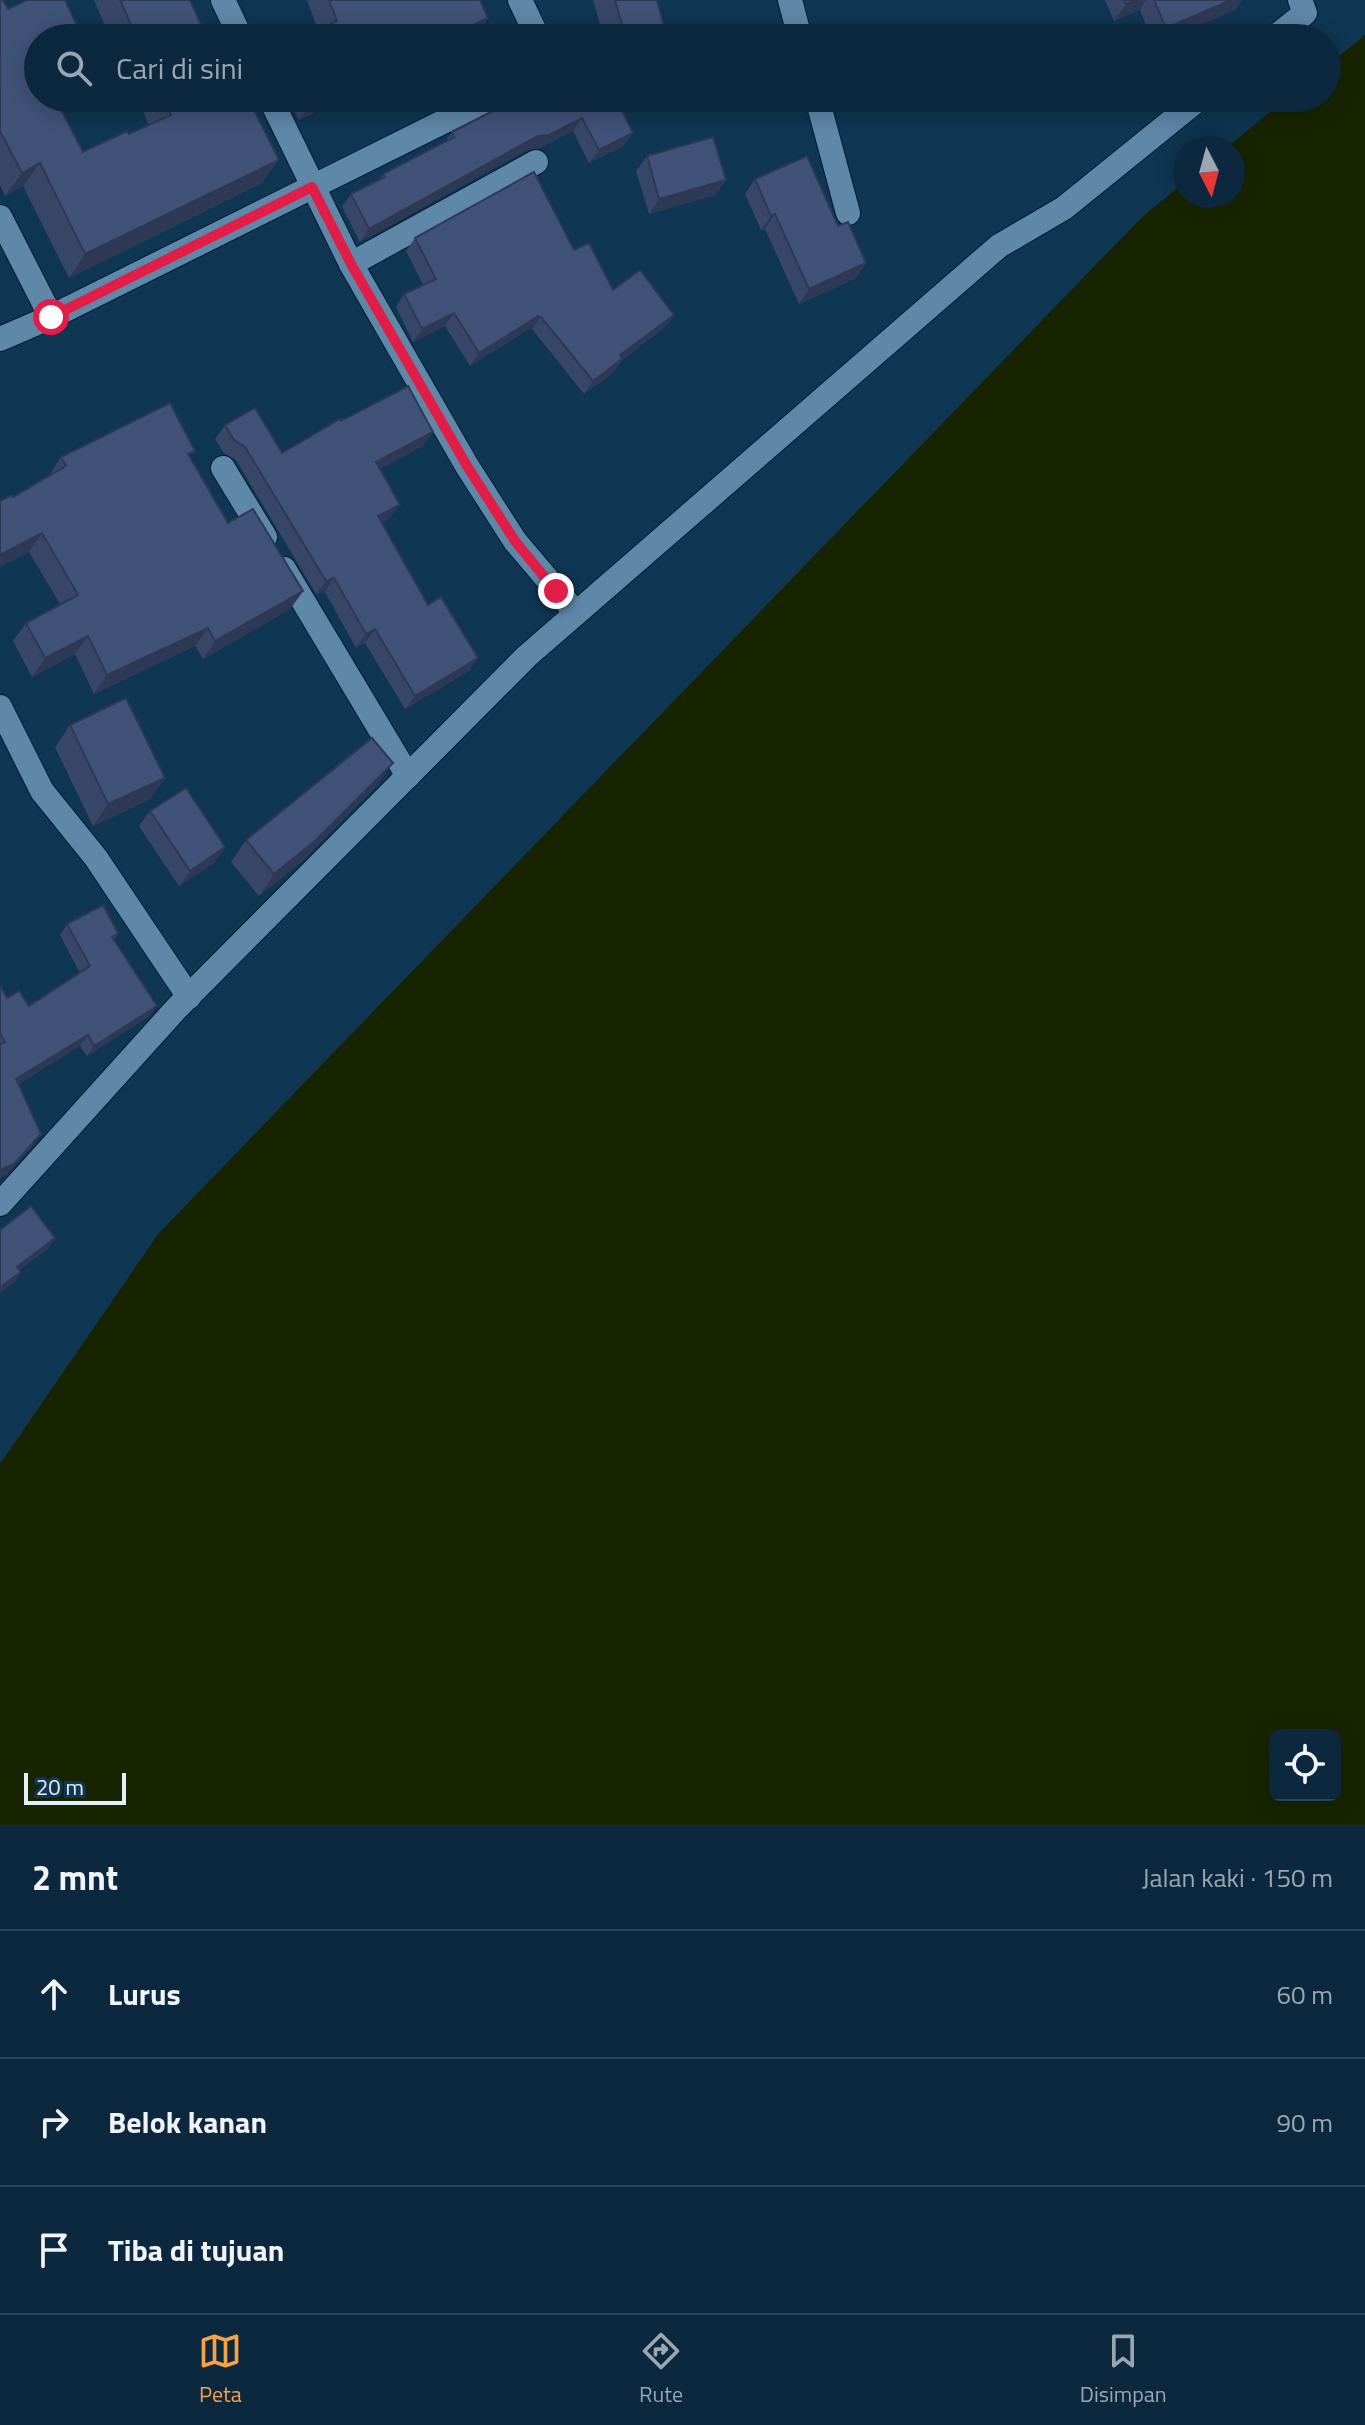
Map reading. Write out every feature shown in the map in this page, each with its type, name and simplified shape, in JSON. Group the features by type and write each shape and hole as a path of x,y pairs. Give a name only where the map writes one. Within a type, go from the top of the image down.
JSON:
{"street":[{"path":"223,0 234,24"},
{"path":"520,0 531,24"},
{"path":"790,0 796,24"},
{"path":"1288,24 1308,4"},
{"path":"277,112 351,264 467,466 515,541 576,613"},
{"path":"0,339 51,317 463,112"},
{"path":"821,112 848,213"},
{"path":"0,1204 189,997 527,656 999,246 1064,208 1183,112"},
{"path":"351,264 536,162"},
{"path":"0,217 51,317"},
{"path":"223,468 408,776"},
{"path":"0,707 42,791 96,858 189,997"}],"shaded area":[{"path":"1365,35 1365,1825 0,1825 0,1464 159,1233 1142,217 1173,192 1173,208 1245,208 1245,136 1241,136 1270,112 1341,112 1341,55"}],"building":[{"path":"0,0 8,9 27,0 65,0 76,24 24,24 24,112 62,112 83,152 171,115 170,112 255,112 279,160 85,254 40,163 22,173 0,131"},
{"path":"120,0 190,0 201,24 131,24"},
{"path":"329,0 480,0 488,18 475,24 330,24 337,21"},
{"path":"615,0 657,0 663,24 622,24"},
{"path":"1154,0 1231,0 1175,24 1164,24"},
{"path":"491,112 623,112 633,133 599,150 582,118 549,135 538,136 369,229 351,194 454,137 452,132"},
{"path":"713,137 726,180 659,199 647,156"},
{"path":"807,156 838,226 848,222 866,263 809,289 775,214 771,216 755,179"},
{"path":"534,172 574,250 589,243 613,290 640,270 674,315 620,355 622,359 593,381 541,317 479,353 454,313 422,329 404,294 436,279 415,238"},
{"path":"408,386 433,432 376,462 400,505 378,516 428,605 441,597 478,658 415,696 375,629 366,634 334,578 326,581 245,447 234,440 225,425 255,408 282,453 340,419"},
{"path":"170,403 195,451 188,454 228,523 253,509 303,591 215,641 208,628 107,675 88,636 45,658 26,623 78,595 42,533 0,555 0,501 13,497 66,466 61,457"},
{"path":"126,698 165,778 108,804 70,725"},
{"path":"372,738 393,763 316,840 274,874 246,840"},
{"path":"186,788 225,847 190,871 150,811"},
{"path":"103,905 118,933 112,937 157,1006 94,1046 88,1035 16,1079 41,1134 14,1164 0,1170 0,1044 5,1042 0,1034 0,985 7,998 19,991 29,1006 90,966 67,924"},
{"path":"31,1206 55,1238 17,1267 21,1272 0,1287 0,1230"}],"route":[{"path":"51,317 312,187 351,264 467,466 515,541 556,591"}]}
